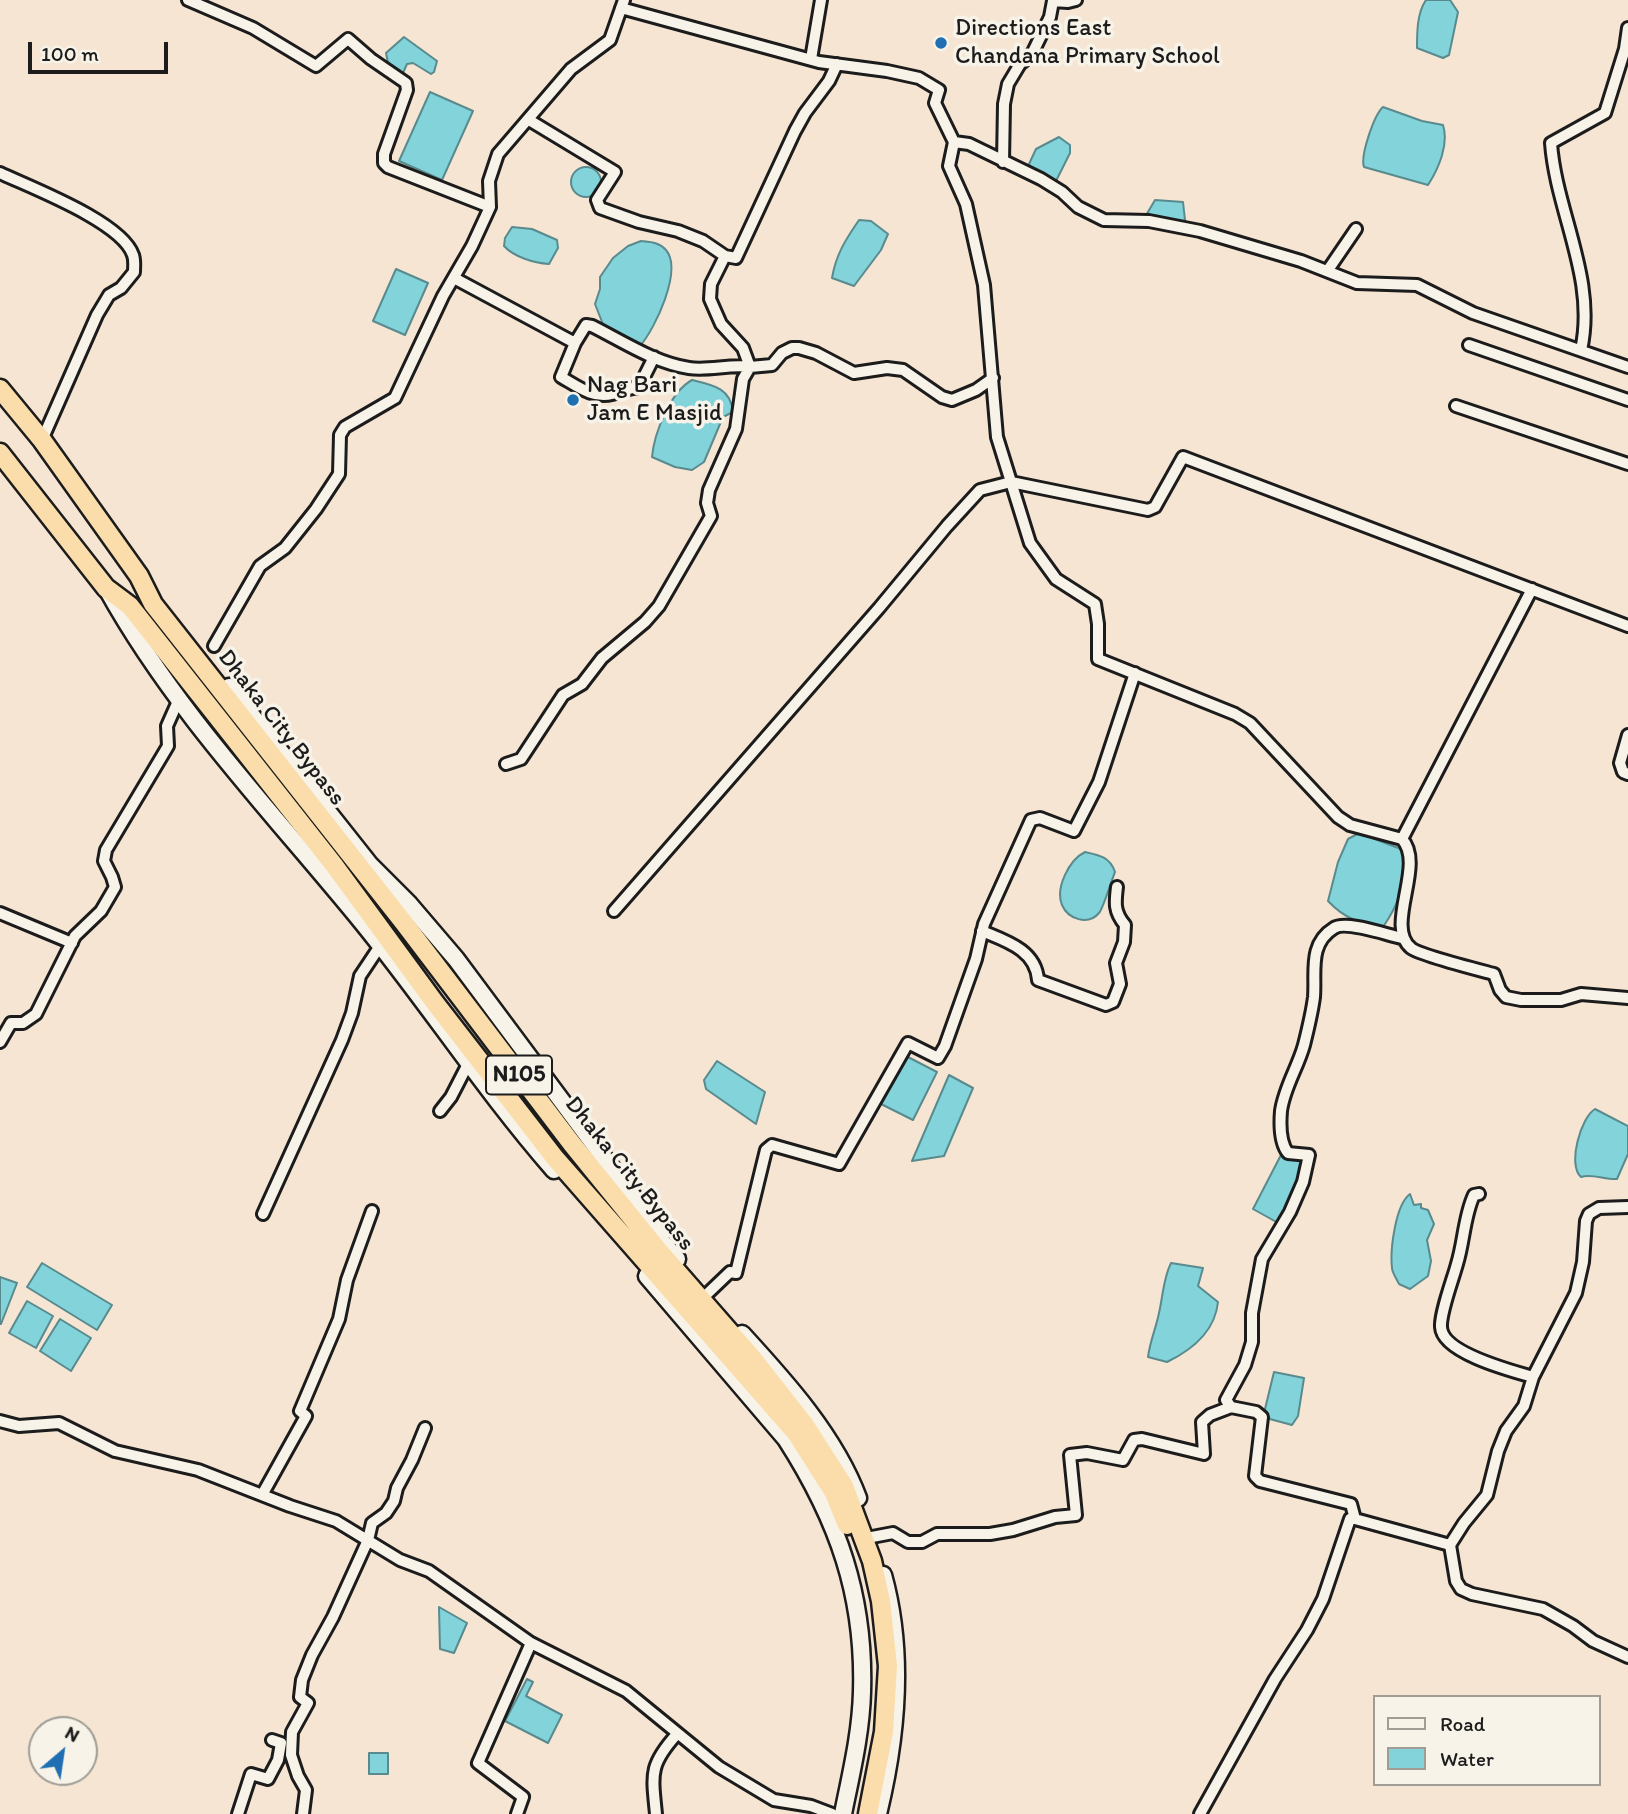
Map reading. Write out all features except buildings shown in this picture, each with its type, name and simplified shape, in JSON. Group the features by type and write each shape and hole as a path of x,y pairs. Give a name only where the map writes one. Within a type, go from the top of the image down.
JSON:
{"highway":[{"name":"Dhaka City Bypass","path":"0,388 41,440 141,580 153,604 404,923 572,1144 658,1250 754,1360 824,1452 844,1486 865,1539 878,1588 888,1666 884,1732 868,1814"},
{"name":"Dhaka City Bypass","path":"0,453 106,588 130,606 334,865 435,1003 555,1158 743,1370 796,1433 813,1458 844,1516 870,1601 876,1669 873,1730 857,1814"}],"main road":[{"path":"141,580 370,865 409,904 456,959 634,1198 663,1243 760,1353 832,1447 852,1483 872,1537 890,1599 897,1664 894,1735 878,1814"},
{"path":"106,588 142,650 179,699 380,946 468,1064 549,1164 786,1439 833,1524 849,1570 860,1633 860,1723 843,1814"}],"street":[{"path":"188,0 253,28 316,66 348,39 370,59 406,83 407,90 384,153 384,163 388,167 490,207"},
{"path":"811,60 821,0"},
{"path":"1003,162 1004,104 1008,84 1020,64 1032,54 1049,17 1053,1 1076,0"},
{"path":"214,646 260,566 285,548 339,474 340,435 345,427 395,398 490,207 489,181 498,154 571,69 610,40 623,4 811,60 919,78 939,90 935,103 954,142 949,166 966,204 984,285 997,436 1030,543 1056,579 1095,604 1098,659 1235,714 1250,723 1338,817 1350,825 1402,839 1408,850 1409,884 1401,920 1402,938 1412,950 1494,974 1506,997 1521,1000 1562,1000 1581,995 1628,997"},
{"path":"1581,350 1585,332 1582,277 1552,167 1551,142 1605,113 1625,48 1628,28"},
{"path":"529,120 615,172 597,200 600,208 639,222 678,231 703,241 725,257 736,258 795,131 829,81 837,64"},
{"path":"954,142 969,145 1041,179 1078,206 1104,220 1149,221 1200,230 1328,270 1357,284 1417,285 1473,313 1628,367"},
{"path":"0,173 91,215 119,235 133,254 134,272 121,288 109,295 97,315 41,440"},
{"path":"1328,270 1356,229"},
{"path":"725,257 711,284 710,299 721,324 743,348 750,367"},
{"path":"454,278 575,343"},
{"path":"654,357 639,387 626,388 610,395 594,395 561,377 575,343 586,325 654,357 689,368 772,365 782,353 799,348 816,353 854,373 887,368 902,370 952,400 976,390 993,377"},
{"path":"1468,345 1628,400"},
{"path":"506,764 521,759 563,695 582,684 602,658 645,622 659,606 711,516 707,503 709,490 736,429 743,379 750,367"},
{"path":"1456,405 1628,464"},
{"path":"614,911 947,526 981,491 1012,482 1148,510 1155,507 1184,457 1628,626"},
{"path":"1402,839 1532,590"},
{"path":"707,1294 730,1272 736,1273 766,1150 772,1145 839,1164 908,1044 938,1058 945,1046 972,971 982,931 1031,820 1040,818 1074,831 1099,782 1135,673"},
{"path":"0,1042 11,1023 23,1023 36,1014 75,936 101,911 114,887 104,861 106,850 168,746 167,726 179,699"},
{"path":"1628,735 1620,763 1623,772 1628,774"},
{"path":"982,931 1021,950 1032,959 1038,980 1106,1005 1113,1002 1120,984 1116,963 1124,942 1125,925 1117,915 1115,905 1117,887"},
{"path":"0,913 72,943"},
{"path":"1231,1407 1226,1400 1245,1365 1252,1342 1252,1313 1262,1259 1290,1212 1303,1182 1309,1155 1288,1153 1280,1124 1281,1108 1303,1048 1310,1017 1314,996 1312,966 1317,949 1325,935 1336,926 1350,926 1402,938"},
{"path":"264,1214 342,1040 352,1013 360,976 380,946"},
{"path":"440,1111 451,1097 468,1064"},
{"path":"1479,1194 1474,1195 1470,1203 1463,1246 1442,1314 1441,1330 1446,1340 1468,1354 1533,1377"},
{"path":"1628,1207 1599,1208 1589,1214 1576,1293 1533,1377 1524,1406 1506,1432 1498,1451 1487,1495 1450,1545 1456,1581 1461,1589 1472,1594 1543,1609 1593,1641 1628,1657"},
{"path":"262,1495 306,1416 300,1411 339,1319 347,1280 372,1211"},
{"path":"872,1537 892,1533 908,1542 922,1542 937,1534 990,1534 1055,1517 1076,1515 1070,1454 1087,1453 1123,1460 1134,1440 1142,1438 1204,1454 1202,1422 1210,1415 1231,1407 1256,1412 1262,1417 1255,1476 1260,1481 1351,1504 1355,1519"},
{"path":"0,1421 19,1426 59,1423 115,1451 198,1470 336,1521 400,1560 429,1571 531,1643 626,1691 719,1767 774,1800 811,1806 832,1814"},
{"path":"303,1814 306,1790 291,1755 292,1732 308,1703 300,1697 302,1680 368,1540 372,1523 386,1513 394,1502 397,1488 425,1428"},
{"path":"1200,1814 1275,1678 1307,1630 1323,1599 1350,1519 1450,1545"},
{"path":"517,1814 523,1797 478,1763 531,1643"},
{"path":"656,1814 652,1774 661,1752 677,1734"},
{"path":"238,1814 251,1774 268,1779 278,1760 281,1743 271,1740"}],"water":[{"path":"1426,0 1450,0 1458,12 1449,55 1443,58 1417,48 1419,17"},
{"path":"404,37 437,61 434,72 431,74 413,63 407,64 403,73 389,68 386,53"},
{"path":"430,92 473,111 442,180 399,161"},
{"path":"1383,107 1422,121 1443,125 1445,140 1442,156 1428,185 1364,167 1369,136"},
{"path":"1059,137 1070,145 1070,153 1056,181 1031,171 1029,164 1036,149"},
{"path":"586,167 597,171 601,182 597,193 586,197 575,193 571,182 575,171"},
{"path":"1155,200 1183,202 1185,220 1181,222 1145,217"},
{"path":"859,220 871,221 888,234 881,250 854,286 832,278 842,247"},
{"path":"512,227 532,229 557,240 558,248 549,264 525,259 504,246 505,238"},
{"path":"641,241 657,244 666,250 671,271 665,299 653,327 640,346 604,327 595,304 600,289 600,277 613,258 628,246"},
{"path":"396,269 428,283 405,335 373,321"},
{"path":"692,380 720,389 729,398 733,412 723,417 704,462 692,470 675,467 652,457 664,414 677,394"},
{"path":"1359,833 1401,849 1404,869 1401,890 1383,927 1353,919 1328,901 1338,862 1348,839"},
{"path":"1085,852 1107,860 1115,872 1101,910 1094,917 1084,920 1073,917 1065,910 1060,891 1069,868"},
{"path":"906,1056 937,1072 913,1120 881,1104"},
{"path":"717,1061 765,1092 756,1124 706,1089 704,1080"},
{"path":"949,1075 973,1088 944,1156 912,1161"},
{"path":"1595,1109 1628,1126 1628,1154 1617,1179 1581,1177 1577,1171 1576,1152 1581,1131"},
{"path":"1282,1153 1303,1158 1301,1180 1280,1224 1253,1209"},
{"path":"1410,1194 1414,1205 1421,1204 1421,1208 1428,1210 1434,1224 1427,1240 1431,1261 1428,1276 1410,1289 1399,1284 1393,1272 1392,1260 1397,1218"},
{"path":"42,1263 112,1305 97,1330 27,1287"},
{"path":"1171,1263 1203,1268 1198,1286 1218,1302 1207,1331 1185,1352 1167,1362 1148,1357"},
{"path":"0,1277 17,1283 1,1324 0,1324"},
{"path":"27,1301 53,1316 36,1348 9,1333"},
{"path":"60,1319 91,1338 71,1371 40,1351"},
{"path":"1274,1372 1304,1378 1298,1416 1292,1425 1266,1418 1264,1413"},
{"path":"439,1607 467,1623 454,1653 440,1649"},
{"path":"527,1679 533,1682 526,1696 562,1715 548,1743 505,1721"},
{"path":"369,1753 388,1753 388,1774 369,1774"}],"place":[{"name":"Directions East Chandana Primary School","path":"941,43"},
{"name":"Nag Bari Jam E Masjid","path":"573,400"}]}
